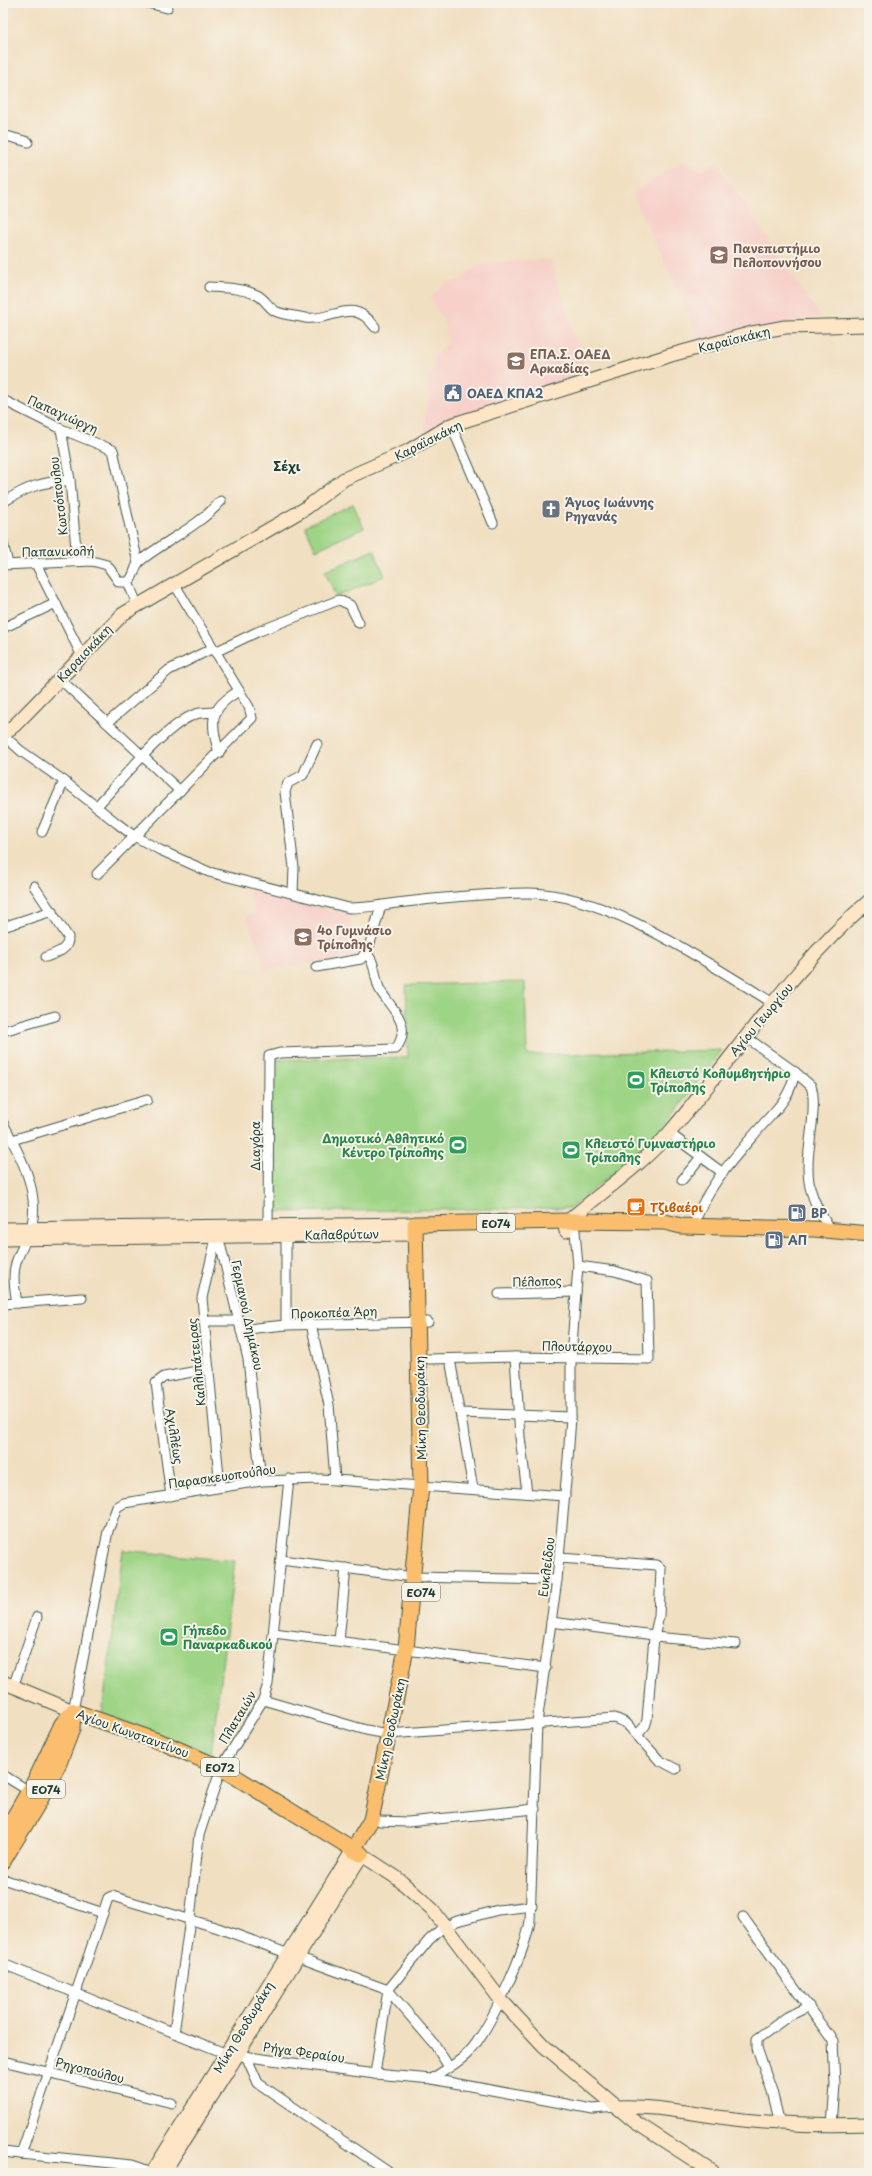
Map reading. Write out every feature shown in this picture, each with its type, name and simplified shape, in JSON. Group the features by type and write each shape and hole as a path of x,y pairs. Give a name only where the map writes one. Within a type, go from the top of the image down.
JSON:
{"main road":[{"name":"Καλαβρύτων","path":"420,1229 570,1228 665,1222 687,1226 831,1230 869,1234"},
{"name":"Μίκη Θεοδωράκη","path":"420,1229 425,1486"},
{"name":"Μίκη Θεοδωράκη","path":"358,1852 380,1821 393,1734 410,1650 418,1577 425,1486 429,1359 423,1322"},
{"name":"Αγίου Κωνσταντίνου","path":"73,1711 166,1744 221,1768 358,1852"},
{"name":"ΕΟ74","path":"3,1836 29,1791 62,1724 73,1711"},
{"name":"ΕΟ74","path":"3,1861 36,1807 59,1763 72,1729 73,1711"},
{"name":"Μίκη Θεοδωράκη","path":"358,1852 370,1820 393,1734"}],"street":[{"path":"148,3 167,8"},
{"path":"3,135 28,142"},
{"path":"209,287 238,289 256,294 262,297 276,312 305,318 315,319 340,311 357,311 370,320 375,327"},
{"name":"Καραϊσκάκη","path":"175,585 306,508 344,479 408,451 451,425 671,355 752,333 785,327 869,325"},
{"name":"Παπαγιώργη","path":"3,400 61,429 113,450 138,563"},
{"path":"451,425 493,523"},
{"name":"Κωτσόπουλου","path":"61,429 70,480 78,560"},
{"path":"3,502 33,486 44,482 70,480"},
{"path":"137,604 128,582 133,578 138,563 192,527 213,510 221,501"},
{"path":"3,543 6,564"},
{"name":"Παπανικολή","path":"6,564 78,560 104,564 109,567 119,582 128,582"},
{"path":"35,562 82,656"},
{"path":"97,874 252,718 252,712 175,585"},
{"name":"Καραισκάκη","path":"3,734 60,679 115,621 137,604 175,585"},
{"path":"107,723 169,670 257,632 339,600 350,605 359,623"},
{"path":"3,628 56,603"},
{"path":"60,679 180,791"},
{"path":"219,752 213,723 214,712 222,703 239,691"},
{"path":"96,807 143,756 180,722 197,713 214,712"},
{"path":"3,734 25,754 64,781 134,836 174,857 209,872 349,908 528,893 574,899 662,936 773,1003"},
{"path":"293,893 294,868 285,803 285,788 288,783 303,776 317,744"},
{"path":"42,832 64,781"},
{"path":"34,886 66,933 68,942 63,950 46,957"},
{"name":"Αγίου Γεωργίου","path":"570,1228 669,1133 773,1003 846,921 869,901"},
{"path":"316,967 357,961 366,953 381,906"},
{"path":"3,927 52,911"},
{"name":"Διαγόρα","path":"268,1230 268,1056 280,1053 396,1049 401,1037 400,1019 398,1013 382,994 371,960 366,953"},
{"path":"3,1031 55,1016"},
{"path":"746,1038 809,1082 813,1092 808,1183 816,1206 831,1230"},
{"path":"687,1226 723,1173 789,1094 795,1072"},
{"path":"12,1140 147,1100"},
{"path":"3,1123 30,1182 34,1218 29,1235 18,1256 14,1274 17,1302"},
{"path":"669,1133 723,1173"},
{"path":"682,1180 701,1157"},
{"name":"Ευκλείδου","path":"432,2079 464,2057 476,2043 500,1999 527,1937 532,1906 537,1723 546,1668 557,1580 571,1417 571,1358 578,1266 570,1228"},
{"name":"Καλαβρύτων","path":"3,1229 29,1235"},
{"name":"Καλαβρύτων","path":"3,1239 29,1235 268,1230 420,1229"},
{"name":"Καλαβρύτων","path":"268,1230 286,1235 420,1229"},
{"name":"Γερμανού Δημάκου","path":"217,1231 248,1363 261,1481"},
{"name":"Καλλιπάτειρας","path":"217,1231 213,1258 203,1290 204,1321 220,1487"},
{"path":"286,1235 286,1325"},
{"name":"Πλουτάρχου","path":"429,1359 515,1357 648,1359 646,1282 615,1271 578,1266"},
{"name":"Πέλοπος","path":"499,1294 576,1292"},
{"path":"3,1304 82,1298"},
{"path":"204,1321 238,1321"},
{"name":"Προκοπέα Άρη","path":"241,1331 286,1325 423,1322"},
{"path":"311,1324 329,1405 335,1479"},
{"path":"515,1357 519,1416 527,1493"},
{"path":"450,1359 473,1489"},
{"name":"Αχιλλέως","path":"171,1496 156,1389 158,1380 164,1377 209,1369"},
{"path":"460,1412 464,1414 571,1417"},
{"name":"Παρασκευοπούλου","path":"73,1711 95,1592 113,1515 117,1508 124,1503 261,1481 289,1479 335,1479 565,1496"},
{"name":"Πλαταιών","path":"174,2033 190,1919 199,1835 221,1768 263,1700 268,1684 289,1479"},
{"path":"559,1558 660,1566 660,1616 654,1636 647,1720 645,1726 638,1734"},
{"path":"281,1560 418,1577 557,1580"},
{"path":"339,1641 346,1568"},
{"path":"8,1685 37,1617"},
{"path":"551,1622 654,1636 736,1644"},
{"path":"274,1633 546,1668"},
{"name":"Αγίου Κωνσταντίνου","path":"8,1685 73,1711"},
{"path":"263,1700 366,1730 393,1734 615,1718 626,1723 638,1734 659,1760 676,1769"},
{"path":"3,1775 29,1791"},
{"path":"380,1821 408,1822 535,1809"},
{"name":"ΕΟ72","path":"358,1852 397,1878 419,1896 445,1926 500,1999 544,2046 616,2107 658,2138 714,2173"},
{"name":"Μίκη Θεοδωράκη","path":"156,2173 236,2055 293,1955 358,1852"},
{"path":"3,1879 103,1913"},
{"path":"21,2154 108,1898 112,1896 190,1919 388,1990 435,2045 449,2067"},
{"path":"375,2074 388,1990 429,1940 445,1926 498,1910 532,1906"},
{"path":"743,1917 829,2034 834,2046 835,2085 832,2125"},
{"name":"Ρήγα Φεραίου","path":"3,1964 174,2033 236,2055 375,2074 432,2079 569,2106 593,2109 616,2107"},
{"path":"780,2124 772,2091 757,2048 757,2039 787,2017 809,2006"},
{"path":"236,2055 258,2083 390,2173"},
{"name":"Ρηγοπούλου","path":"3,2061 172,2103"},
{"path":"616,2107 657,2107 688,2113 780,2124 869,2124"},
{"path":"3,2152 124,2163 140,2166 156,2173"}],"shaded area":[{"name":"Πανεπιστήμιο Πελοποννήσου","path":"683,160 702,171 715,162 820,316 701,341 632,193"},
{"path":"550,260 587,375 426,433 424,420 426,407 431,396 427,388 427,378 434,368 434,355 444,348 448,342 444,321 430,298 445,284 460,280 477,266 499,261"},
{"name":"4ο Γυμνάσιο Τρίπολης","path":"246,886 337,912 349,911 356,957 265,970 246,916 255,913"}],"green space":[{"path":"353,504 364,528 316,550 305,526"},
{"path":"374,550 385,576 336,597 325,571"},
{"name":"Δημοτικό Αθλητικό Κέντρο Τρίπολης","path":"525,982 527,1055 722,1050 665,1126 626,1163 570,1208 271,1212 269,1060 408,1057 406,985"},
{"name":"Γήπεδο Παναρκαδικού","path":"123,1550 235,1561 211,1754 102,1714"}],"place":[{"name":"Πανεπιστήμιο Πελοποννήσου","path":"719,255"},
{"name":"ΕΠΑ.Σ. ΟΑΕΔ Αρκαδίας","path":"516,361"},
{"name":"ΟΑΕΔ ΚΠΑ2","path":"453,393"},
{"name":"Άγιος Ιωάννης Ρηγανάς","path":"551,509"},
{"name":"4ο Γυμνάσιο Τρίπολης","path":"303,937"},
{"name":"Κλειστό Κολυμβητήριο Τρίπολης","path":"636,1080"},
{"name":"Δημοτικό Αθλητικό Κέντρο Τρίπολης","path":"458,1145"},
{"name":"Κλειστό Γυμναστήριο Τρίπολης","path":"571,1150"},
{"name":"Τζιβαέρι","path":"636,1207"},
{"name":"BP","path":"797,1213"},
{"name":"ΑΠ","path":"774,1240"},
{"name":"Γήπεδο Παναρκαδικού","path":"169,1637"}],"district":[{"name":"Σέχι","path":"287,465"}]}
